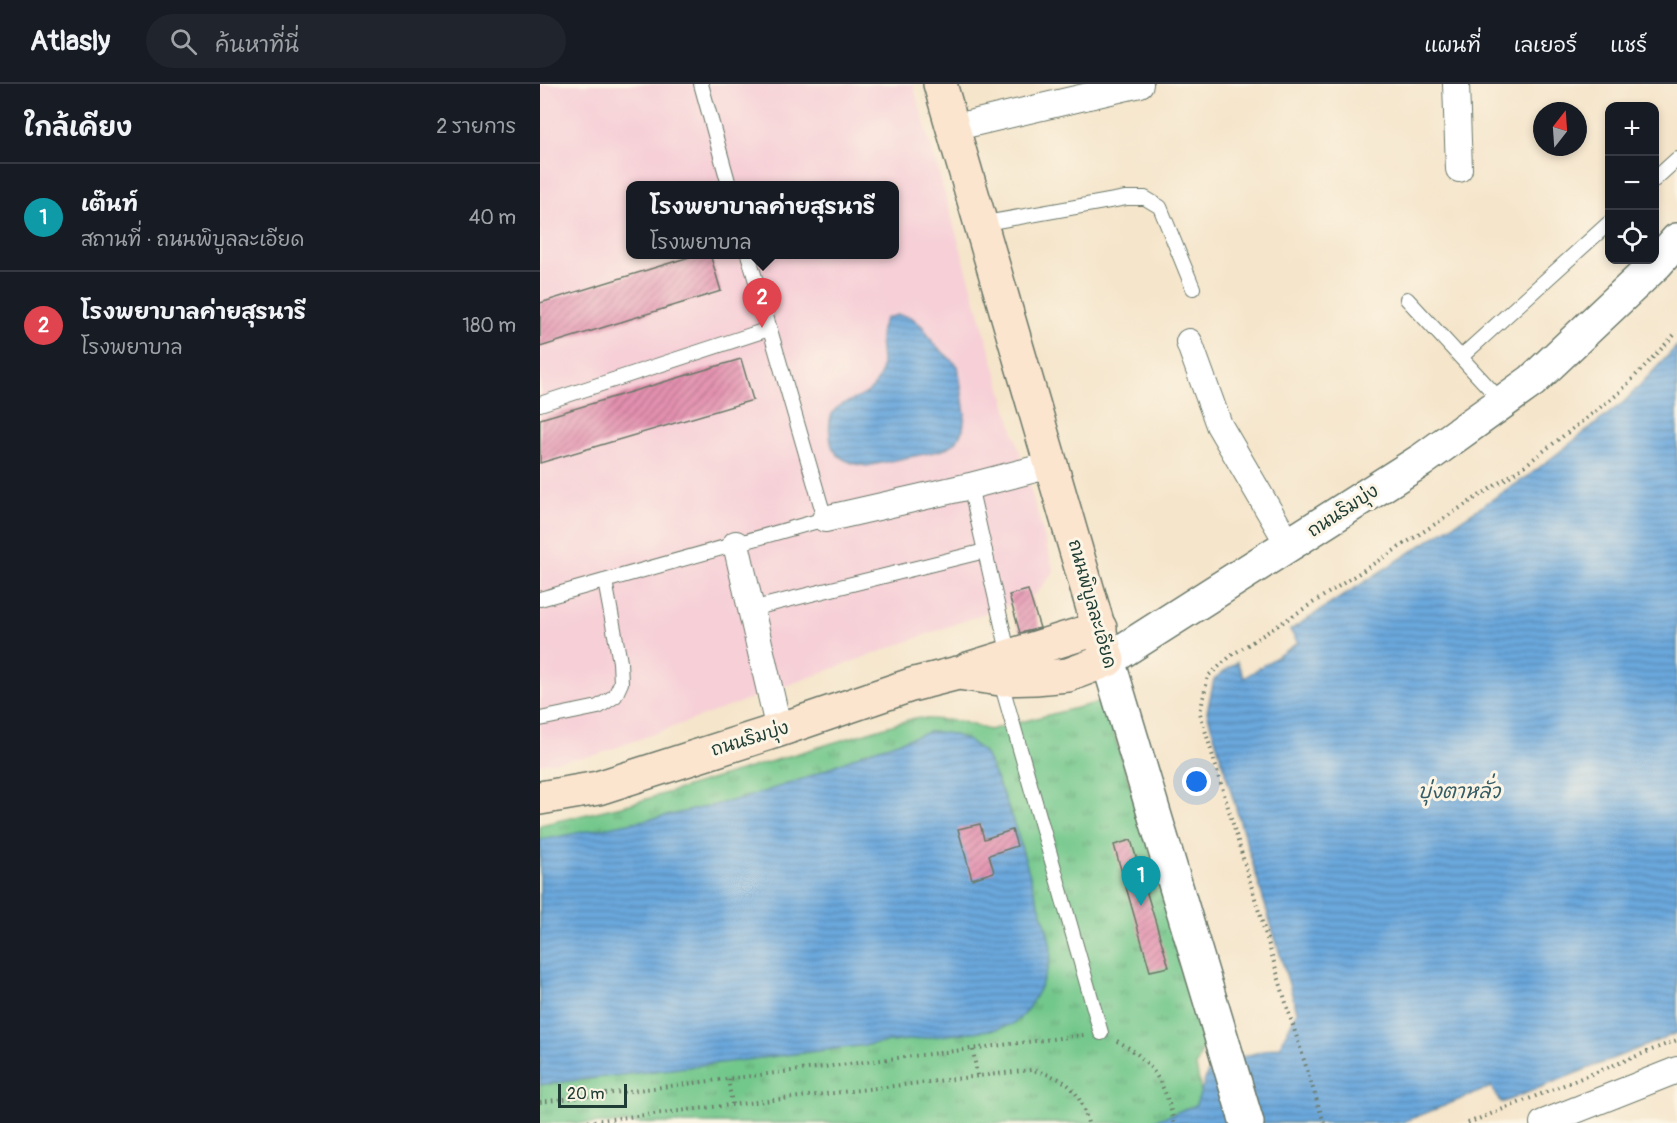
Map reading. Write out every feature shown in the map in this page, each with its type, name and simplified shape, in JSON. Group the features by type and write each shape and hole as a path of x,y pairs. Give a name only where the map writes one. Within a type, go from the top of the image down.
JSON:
{"main road":[{"name":"ถนนพิบูลละเอียด","path":"940,84 1108,660"},
{"name":"ถนนริมบุ่ง","path":"1004,668 1100,628"},
{"name":"ถนนริมบุ่ง","path":"540,798 598,788 911,685 958,672 1004,668 1068,675 1108,660"}],"street":[{"path":"952,128 1140,84"},
{"path":"1456,84 1459,169"},
{"name":"ถนนริมบุ่ง","path":"1108,660 1422,460 1532,381 1657,263 1677,240"},
{"path":"1189,342 1219,425 1290,545"},
{"path":"825,519 1051,465"},
{"path":"736,544 779,730"},
{"name":"ถนนพิบูลละเอียด","path":"1108,660 1247,1123"},
{"path":"1544,1123 1677,1070"}],"lane":[{"path":"702,84 728,181"},
{"path":"1659,175 1677,159"},
{"path":"980,224 1126,198 1145,198 1160,207 1193,288"},
{"path":"1461,357 1605,227"},
{"path":"540,599 825,519 749,259"},
{"path":"1407,299 1502,402"},
{"path":"540,404 769,329"},
{"path":"970,486 985,551 1004,668 1101,1033"},
{"path":"751,609 985,551"},
{"path":"540,719 598,707 615,696 621,683 620,662 605,581"}],"path":[{"path":"1324,1123 1200,712 1208,676 1232,655 1519,470 1619,393 1677,332"},
{"path":"540,1102 1101,1033 1125,1045 1146,1061 1162,1084 1174,1123"},
{"path":"1468,1123 1677,1040"},
{"path":"973,1050 977,1075"},
{"path":"576,1123 1031,1070 1055,1075 1072,1088 1083,1106 1088,1123"},
{"path":"728,1079 732,1104"}],"shaded area":[{"path":"540,84 913,84 1054,571 1035,595 596,755 540,764"}],"green space":[{"path":"1104,701 1207,1037 1196,1066 1207,1123 540,1123 540,825 630,804 915,718 959,721 989,730"}],"water":[{"path":"898,315 911,317 923,327 933,343 958,366 965,414 963,429 956,442 943,450 867,466 855,464 844,460 833,448 829,426 832,415 844,403 871,390 878,380 882,364 880,334 882,326 886,318"},
{"name":"บุ่งตาหลั่ว","path":"1677,346 1677,1033 1501,1103 1491,1087 1401,1123 1148,1123 1196,1105 1210,1066 1280,1046 1297,1011 1207,712 1214,679 1237,662 1244,678 1298,643 1290,630 1527,477 1625,401"},
{"path":"929,732 958,736 971,742 983,752 1000,787 1017,832 1047,929 1051,951 1039,990 1020,1018 1012,1024 997,1029 540,1085 540,840 666,816 744,798 806,778 864,753"}],"building":[{"path":"683,259 711,259 721,291 540,347 540,303"},
{"path":"741,359 753,400 540,463 540,419"},
{"path":"1028,590 1040,628 1020,633 1009,595"},
{"path":"980,824 984,839 1012,830 1017,846 989,855 994,872 972,879 958,829"},
{"path":"1131,840 1169,967 1150,971 1114,845"}],"place":[{"name":"โรงพยาบาลค่ายสุรนารี","path":"762,328"},
{"name":"เต๊นท์","path":"1141,906"}]}
